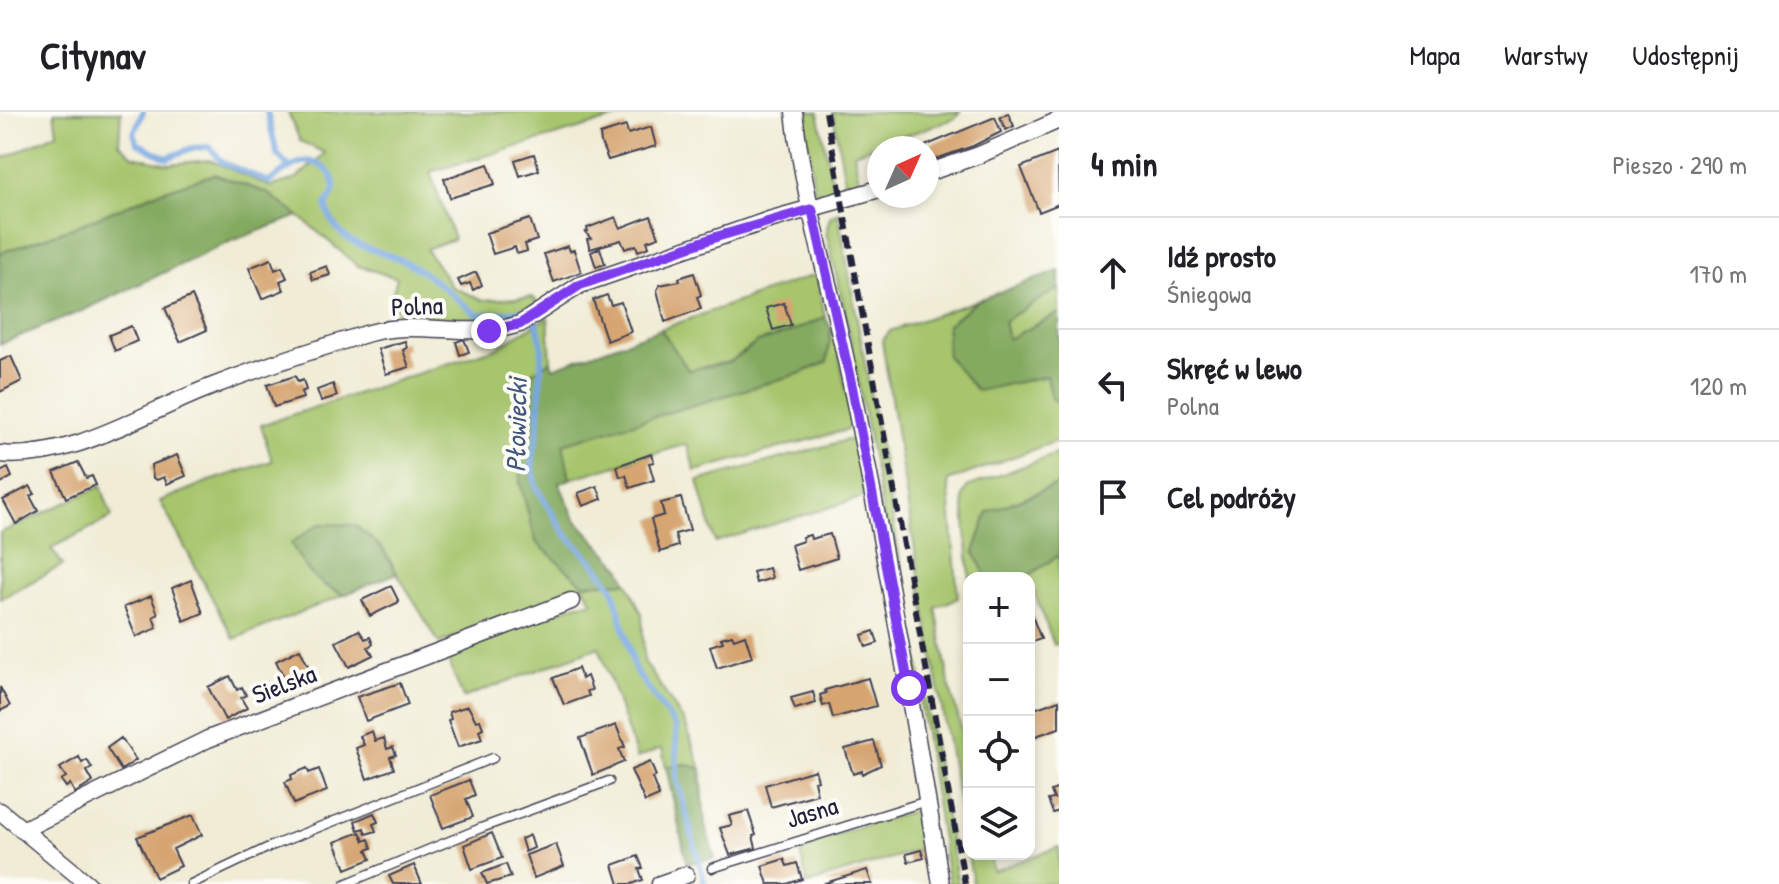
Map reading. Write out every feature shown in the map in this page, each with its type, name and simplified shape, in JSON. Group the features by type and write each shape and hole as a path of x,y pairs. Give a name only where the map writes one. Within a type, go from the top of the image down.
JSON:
{"street":[{"path":"794,112 812,209 852,387 909,688 941,884"},
{"path":"939,169 1059,120"},
{"name":"Polna","path":"0,454 35,455 62,449 212,386 374,332 421,327 489,331 520,324 580,285 756,224 867,193"},
{"name":"Sielska","path":"22,830 208,739 571,601"},
{"path":"0,811 88,884"},
{"path":"660,884 686,875"}],"lane":[{"path":"191,884 269,847 493,758"},
{"path":"345,884 481,828 609,781"},
{"name":"Jasna","path":"712,868 927,801"}],"green space":[{"path":"54,112 121,112 119,143 133,156 168,164 210,160 271,187 297,178 325,153 300,141 288,112 637,112 430,172 454,239 426,249 452,287 483,300 533,297 538,303 510,322 465,322 399,318 392,295 397,278 358,266 299,216 215,174 159,192 72,228 0,253 0,160 57,133"},
{"path":"804,112 818,112 835,194 824,197 814,189"},
{"path":"833,112 960,112 954,119 904,136 867,136 867,149 854,153 860,184 846,189"},
{"path":"214,174 267,193 299,216 229,242 84,310 0,344 0,253"},
{"path":"838,212 958,884 949,884 916,676 901,612 847,320 826,232 830,217"},
{"path":"1059,271 1059,288 1004,321 1008,339 1059,313 1059,400 1052,400 1047,376 977,391 947,356 947,325 978,300"},
{"path":"816,274 825,317 758,342 730,362 688,370 661,329"},
{"path":"1059,288 1059,313 1007,340 1004,321"},
{"path":"978,300 948,325 1026,380 1048,376 1052,399 1059,400 1059,440 948,481 958,598 936,607 949,684 963,735 963,827 882,341 890,331"},
{"path":"548,317 551,361 530,374 583,584 627,582 642,614 644,661 685,723 701,769 686,764 666,767 662,748 637,758 599,647 463,698 445,653 578,604 593,603 583,585 578,592 439,643 382,548 323,585 344,595 234,639 160,501 272,461 261,425 496,348"},
{"path":"825,317 831,328 827,362 801,373 563,444 570,479 559,483 575,519 620,567 627,582 583,584 536,542 520,483 530,374 551,361 553,368 661,329 688,370 730,362 758,342"},
{"path":"831,328 837,343 852,424 846,430 695,471 687,444 570,479 562,444 801,373 827,362"},
{"path":"853,440 864,497 715,542 698,481"},
{"path":"1059,453 1059,484 988,512 974,552 984,572 969,572 963,496 967,487"},
{"path":"1059,484 1059,555 1034,572 984,572 974,552 988,512"},
{"path":"101,486 112,517 51,548 63,565 0,599 0,533"},
{"path":"319,524 355,525 382,548 397,573 344,595 325,585 306,568 291,543"},
{"path":"1059,555 1059,643 1054,645 1035,595 1034,572"},
{"path":"686,764 701,769 705,826 715,858 687,864 666,767"},
{"path":"916,810 924,848 807,884 799,846"},
{"path":"1059,847 1059,884 973,884 969,860 991,860 993,871 1023,860 1035,860 1035,856"}],"building":[{"path":"1008,113 1014,126 1006,130 1000,117"},
{"path":"995,117 1001,132 939,158 939,140"},
{"path":"626,126 628,134 651,127 656,146 608,160 600,134"},
{"path":"1058,152 1059,204 1039,212 1021,167"},
{"path":"534,154 539,170 520,176 515,160"},
{"path":"488,164 495,184 450,198 444,179"},
{"path":"651,216 659,237 647,241 649,247 638,251 636,245 625,249 621,240 590,249 587,239 591,238 585,232 587,228 616,217 620,228"},
{"path":"530,219 537,240 525,244 527,251 517,254 515,247 493,254 486,233"},
{"path":"568,246 570,251 574,250 581,272 554,282 544,254"},
{"path":"600,248 605,264 596,267 591,252"},
{"path":"271,259 275,270 282,267 287,278 280,281 284,290 262,299 249,268"},
{"path":"327,266 330,275 313,280 310,272"},
{"path":"476,272 482,285 473,290 470,283 461,286 458,280"},
{"path":"694,273 701,295 697,297 701,309 665,322 657,290 660,285 680,281 679,278"},
{"path":"607,295 611,305 621,302 631,332 607,341 593,300"},
{"path":"192,296 207,330 180,342 165,308"},
{"path":"784,303 791,325 773,330 766,308"},
{"path":"131,326 137,341 115,351 109,335"},
{"path":"464,339 469,352 460,355 456,342"},
{"path":"405,341 407,348 403,350 409,367 386,374 378,349"},
{"path":"11,356 22,381 0,392 0,361"},
{"path":"295,376 298,382 303,380 306,390 301,392 303,398 274,407 267,385"},
{"path":"333,384 337,396 321,401 317,390"},
{"path":"651,454 654,462 649,463 654,480 630,488 626,475 620,477 617,466"},
{"path":"177,455 186,476 167,484 164,477 153,478 151,465"},
{"path":"78,462 86,478 92,476 96,485 66,498 54,472"},
{"path":"8,468 12,477 1,483 0,472"},
{"path":"30,486 35,494 30,496 38,511 16,524 3,500"},
{"path":"597,486 602,499 583,506 578,493"},
{"path":"681,498 690,530 675,534 678,546 660,552 651,519 664,515 661,503"},
{"path":"830,534 837,558 798,570 791,545 803,541 802,537 810,535 811,539"},
{"path":"769,568 772,578 756,583 753,572"},
{"path":"191,580 203,613 184,621 172,588"},
{"path":"391,586 399,602 370,616 362,600"},
{"path":"151,596 158,614 153,617 157,628 136,637 124,607"},
{"path":"1035,624 1041,639 1035,641"},
{"path":"359,630 365,639 370,637 373,644 368,647 373,655 349,667 336,642"},
{"path":"874,631 878,643 866,647 862,635"},
{"path":"732,635 734,639 745,635 752,657 717,668 710,646"},
{"path":"300,649 310,670 287,684 276,661"},
{"path":"578,668 582,679 587,676 592,690 587,691 589,696 564,705 553,678"},
{"path":"230,676 237,690 242,687 246,695 241,698 247,708 225,720 208,687"},
{"path":"868,678 876,706 833,718 829,704 823,706 820,695 826,693 825,690"},
{"path":"400,683 408,705 366,721 357,697"},
{"path":"0,687 10,706 0,711"},
{"path":"813,692 816,703 795,709 791,698"},
{"path":"1059,700 1059,728 1035,736 1035,709"},
{"path":"468,706 476,721 480,720 482,739 458,747 448,720 451,719 449,712"},
{"path":"616,725 625,747 619,749 624,762 593,775 580,738"},
{"path":"372,731 375,741 384,738 387,749 393,747 396,755 390,757 394,769 367,779 356,748 364,745 360,736"},
{"path":"121,738 136,760 121,770 107,748"},
{"path":"874,741 881,765 862,774 862,771 853,774 845,749"},
{"path":"79,757 82,763 87,760 92,768 87,771 93,782 75,793 70,784 66,787 61,780 66,777 60,768"},
{"path":"650,762 659,796 645,802 631,770"},
{"path":"307,768 309,773 319,769 327,791 294,804 285,782 292,779 291,775"},
{"path":"815,770 817,794 771,807 765,785"},
{"path":"469,780 475,795 466,799 473,817 443,828 430,795"},
{"path":"1059,788 1059,811 1053,813 1048,800 1054,799 1051,791"},
{"path":"748,811 756,835 753,836 756,848 730,855 720,828 732,825 729,816"},
{"path":"374,813 378,822 373,824 376,831 366,834 364,828 358,830 355,821"},
{"path":"193,815 202,835 173,849 181,866 156,878 137,837"},
{"path":"360,832 364,841 369,839 372,848 367,850 371,859 346,869 335,842"},
{"path":"492,833 502,858 472,869 464,845"},
{"path":"530,835 534,848 525,852 521,839"},
{"path":"556,844 564,866 534,878 526,855"},
{"path":"921,850 924,858 908,862 906,854"},
{"path":"638,856 643,868 639,869 643,880 619,884 613,865"},
{"path":"784,859 787,866 797,863 802,879 787,884 768,884 762,866"},
{"path":"506,864 511,877 487,884 482,873"},
{"path":"414,865 422,884 393,884 389,876"},
{"path":"867,870 872,884 825,883"}],"waterway":[{"name":"Płowiecki","path":"143,112 134,133 137,143 167,158 192,148 210,147 223,163 269,182 298,163 319,165 334,181 333,192 326,205 332,221 350,240 413,266 478,315 523,311 537,323 542,347 538,432 532,462 536,486 564,532 613,588 635,670 676,727 677,779 705,884"},
{"path":"267,112 277,154 290,168"}],"railway":[{"path":"826,112 965,884"}],"route":[{"path":"489,331 520,324 580,285 716,237 812,209 852,387 909,688"}]}
